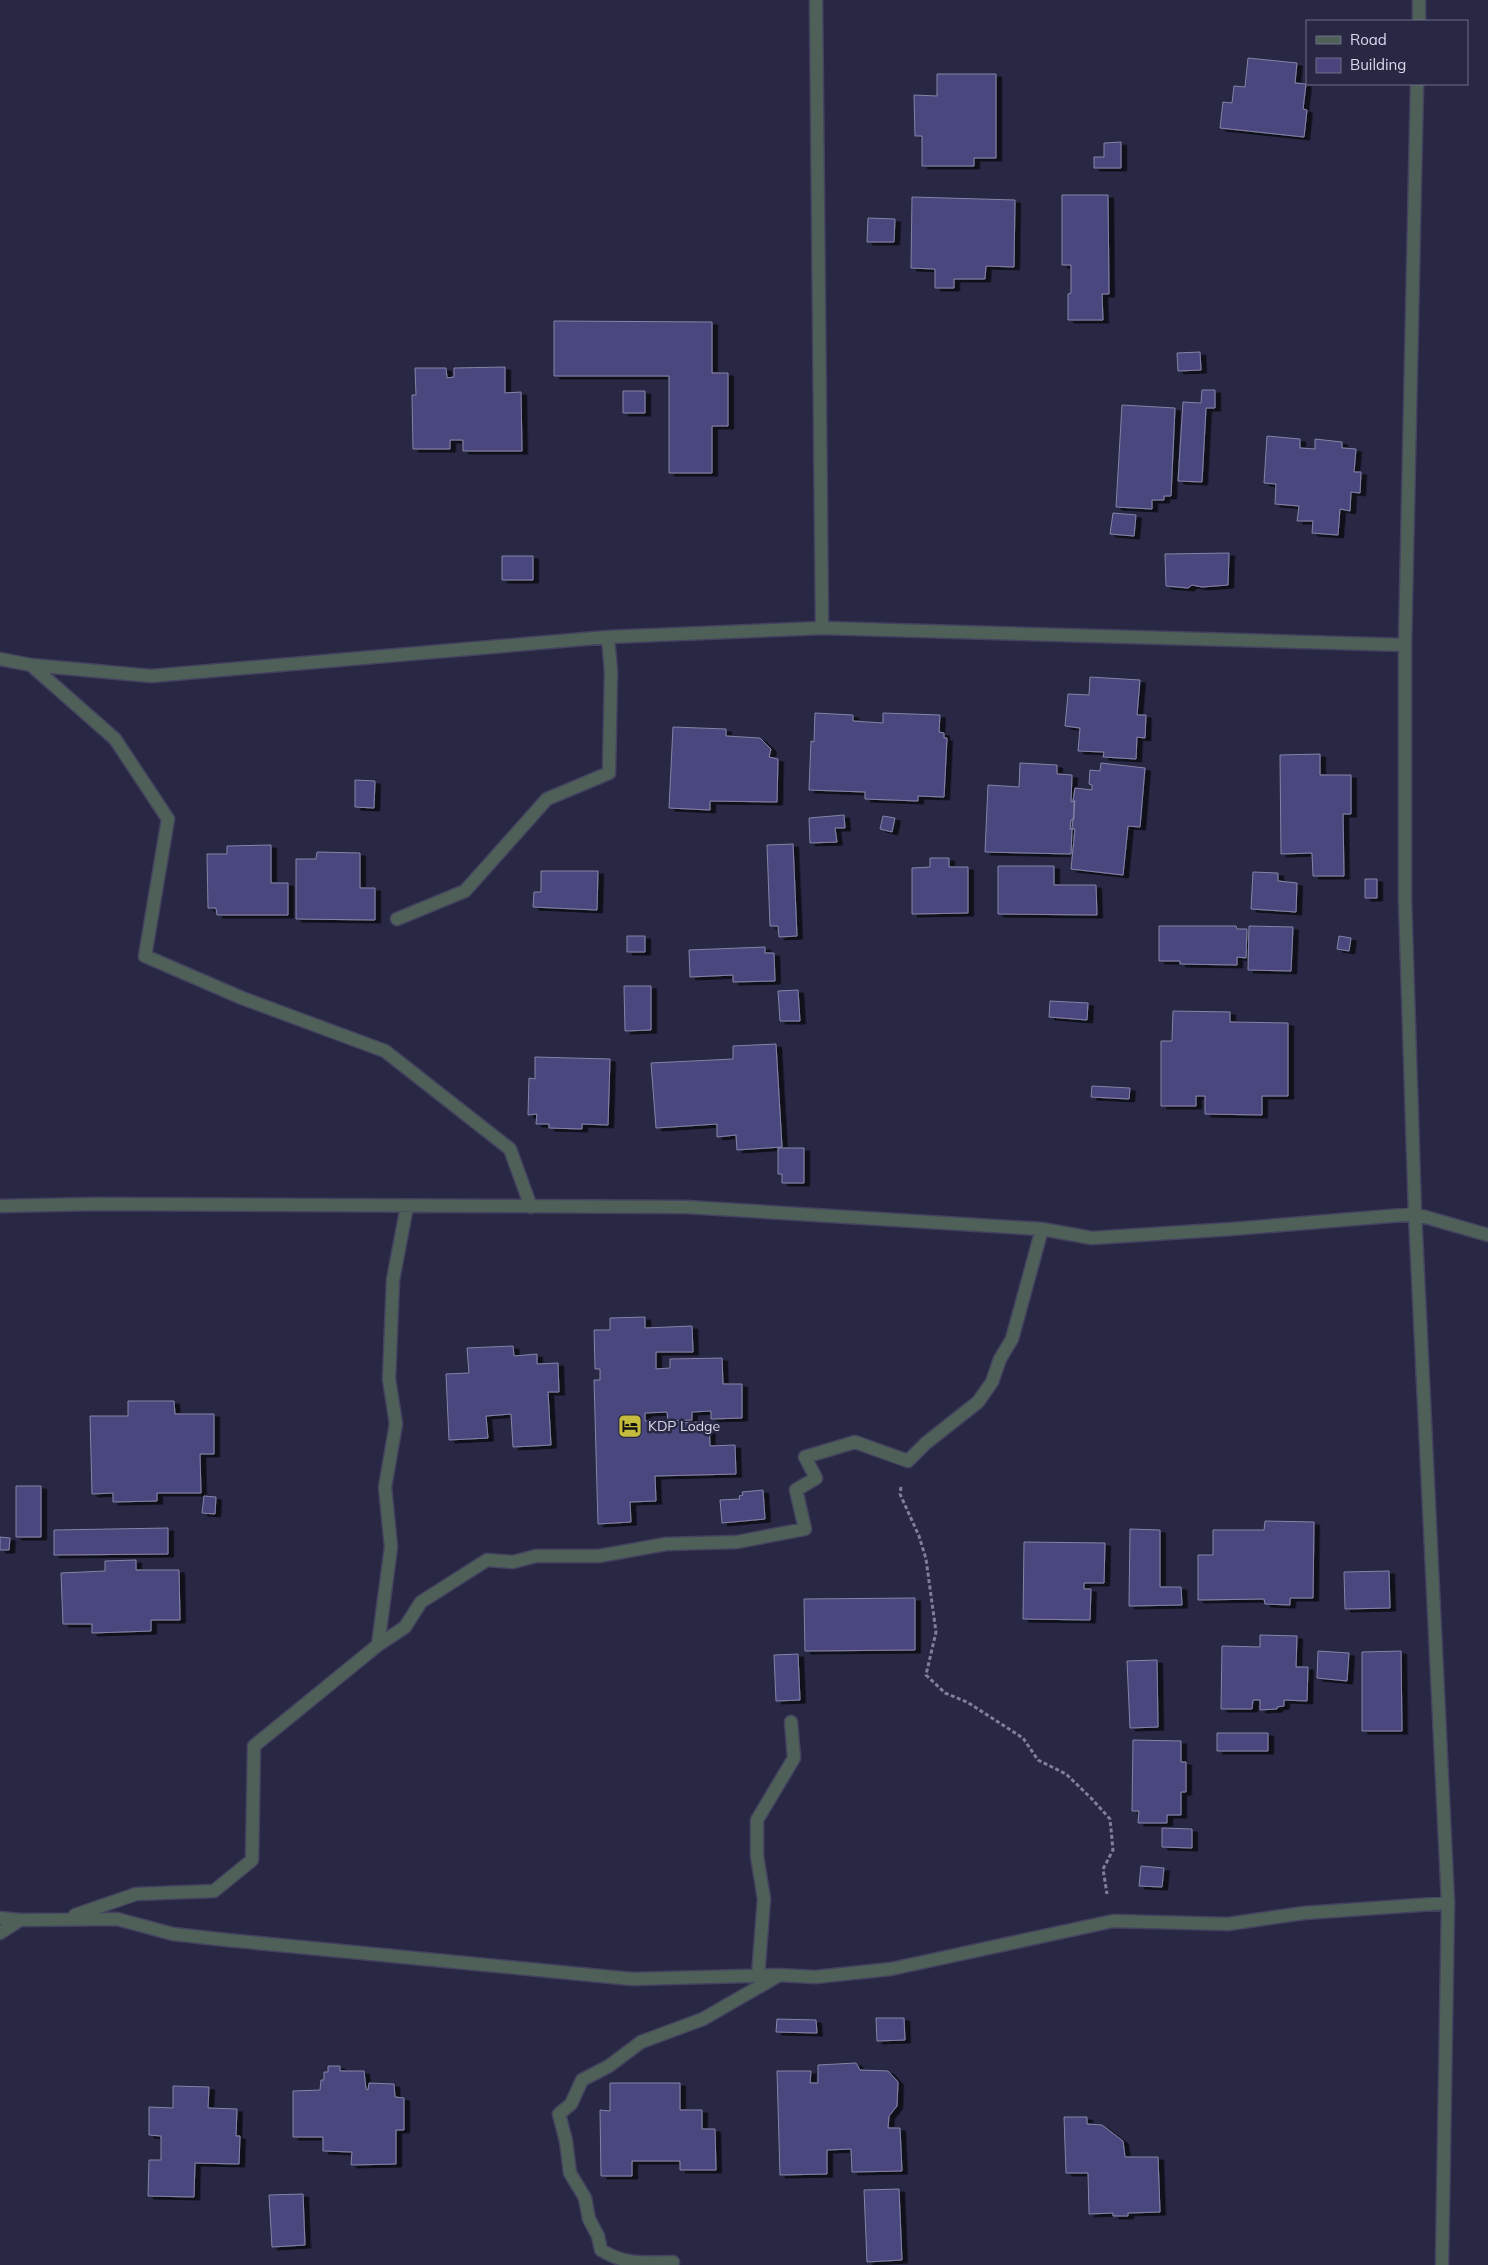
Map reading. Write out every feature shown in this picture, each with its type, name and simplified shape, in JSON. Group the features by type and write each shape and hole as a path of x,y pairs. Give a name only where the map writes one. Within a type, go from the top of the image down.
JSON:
{"street":[{"path":"816,0 822,628"},
{"path":"1419,0 1419,20"},
{"path":"1417,85 1406,645 1405,900 1415,1214 1448,1903 1442,2265"},
{"path":"0,659 31,665 151,676 608,637 822,628 1406,645"},
{"path":"397,919 465,890 547,799 609,773 611,672 608,637"},
{"path":"31,665 115,739 168,820 145,956 242,998 385,1051 510,1148 531,1207"},
{"path":"0,1206 96,1204 687,1207 1042,1229 1092,1238 1232,1230 1415,1214 1488,1235"},
{"path":"378,1645 391,1547 385,1487 396,1424 389,1379 392,1297 397,1250 407,1206"},
{"path":"64,1919 136,1894 214,1891 252,1860 254,1746 378,1645 405,1627 421,1602 487,1560 513,1562 536,1556 600,1556 666,1544 737,1542 805,1530 796,1490 816,1478 805,1457 854,1442 908,1461 926,1443 978,1402 992,1382 1000,1359 1012,1339 1042,1229"},
{"path":"758,1976 764,1899 757,1856 757,1820 794,1758 791,1722"},
{"path":"0,1918 20,1920 118,1919 173,1934 574,1975 632,1979 778,1975 815,1977 891,1969 1112,1921 1228,1924 1304,1913 1448,1903"},
{"path":"0,1933 20,1920"},
{"path":"673,2262 643,2263 617,2260 601,2250 598,2236 589,2219 585,2198 570,2173 566,2141 559,2114 571,2104 582,2080 609,2066 641,2042 703,2019 778,1975"}],"path":[{"path":"908,1461 900,1494 919,1536 926,1559 936,1632 926,1675 945,1693 967,1702 1023,1738 1038,1760 1066,1774 1110,1819 1113,1850 1103,1869 1112,1921"}],"building":[{"path":"1248,58 1297,63 1295,83 1306,84 1303,109 1307,110 1304,137 1220,128 1223,102 1232,103 1234,86 1245,87"},
{"path":"937,74 996,74 996,158 974,158 974,166 922,166 922,136 915,136 914,95 937,96"},
{"path":"1121,142 1121,168 1094,168 1094,157 1104,157 1104,143"},
{"path":"1062,195 1108,195 1109,294 1102,294 1103,320 1068,320 1068,294 1071,293 1071,265 1062,265"},
{"path":"912,197 1015,200 1014,267 986,266 985,279 954,279 954,288 935,288 935,269 911,268"},
{"path":"868,218 895,219 894,242 867,242"},
{"path":"554,321 712,322 712,373 728,373 728,426 712,426 712,473 669,473 669,376 554,376"},
{"path":"1200,352 1201,370 1178,371 1177,353"},
{"path":"505,367 505,393 521,392 522,451 463,451 463,440 450,440 450,449 413,449 412,395 416,395 415,368 446,368 447,378 454,377 454,368"},
{"path":"1202,390 1215,390 1215,408 1206,408 1202,482 1178,481 1183,402 1201,403"},
{"path":"623,391 645,391 645,413 623,413"},
{"path":"1122,405 1175,408 1171,496 1164,496 1164,500 1152,500 1152,509 1116,507"},
{"path":"1267,436 1300,439 1300,448 1315,449 1315,439 1342,442 1342,448 1356,449 1354,472 1361,472 1360,493 1351,492 1350,511 1340,509 1338,535 1312,533 1313,521 1297,521 1299,506 1275,504 1276,484 1264,483"},
{"path":"1113,513 1136,515 1134,536 1110,534"},
{"path":"1229,553 1228,585 1202,587 1192,585 1188,588 1166,586 1165,554"},
{"path":"502,556 533,556 533,580 502,580"},
{"path":"1090,677 1140,680 1137,715 1146,715 1145,738 1137,737 1136,759 1103,757 1104,752 1078,751 1080,728 1065,726 1068,694 1089,695"},
{"path":"815,713 853,715 853,721 883,723 883,713 940,715 939,732 944,733 944,738 947,738 944,797 918,796 918,801 865,799 865,792 809,790 811,741 814,742"},
{"path":"673,727 726,729 726,736 760,738 771,749 769,757 778,759 777,802 710,801 710,810 669,808"},
{"path":"1320,754 1320,775 1351,775 1351,814 1343,814 1344,876 1313,876 1312,853 1281,854 1280,755"},
{"path":"1020,763 1057,765 1057,774 1072,775 1071,802 1074,801 1074,819 1071,820 1070,829 1072,829 1071,854 985,852 988,785 1019,787"},
{"path":"1101,763 1145,768 1140,827 1128,826 1123,875 1071,869 1075,829 1072,829 1075,788 1092,790 1092,785 1089,784 1090,770 1100,771"},
{"path":"355,780 375,781 374,808 355,807"},
{"path":"844,815 845,828 835,828 837,842 810,843 809,818"},
{"path":"883,816 895,818 892,832 880,829"},
{"path":"793,844 797,936 779,937 778,926 770,926 767,845"},
{"path":"271,845 271,883 288,883 288,915 217,915 216,908 208,908 207,854 227,854 227,846"},
{"path":"317,852 360,853 360,888 375,888 375,920 296,919 296,859 316,859"},
{"path":"930,858 949,858 949,867 968,867 968,913 912,914 912,868 930,867"},
{"path":"998,866 1054,866 1054,885 1096,885 1097,915 998,914"},
{"path":"541,871 598,871 597,910 533,907 534,892 541,892"},
{"path":"1253,872 1278,873 1278,881 1297,883 1296,912 1251,909"},
{"path":"1365,879 1377,879 1377,898 1365,898"},
{"path":"1159,926 1236,926 1237,929 1247,929 1246,958 1237,957 1237,965 1180,964 1180,961 1159,961"},
{"path":"1249,926 1293,927 1291,971 1248,970"},
{"path":"627,936 645,936 645,952 627,952"},
{"path":"1339,936 1351,938 1349,951 1337,949"},
{"path":"765,947 765,953 774,953 775,981 733,982 733,975 690,977 689,950"},
{"path":"624,986 651,986 651,1030 625,1031"},
{"path":"798,990 800,1021 780,1021 778,991"},
{"path":"1050,1001 1088,1003 1087,1020 1049,1017"},
{"path":"1173,1011 1230,1012 1230,1022 1288,1023 1288,1096 1262,1096 1262,1115 1205,1114 1205,1096 1196,1096 1196,1106 1161,1106 1161,1041 1172,1041"},
{"path":"776,1044 782,1147 737,1150 736,1135 717,1137 717,1124 656,1128 651,1063 733,1059 733,1046"},
{"path":"535,1057 610,1059 608,1125 582,1124 582,1129 549,1128 549,1124 536,1124 537,1114 528,1115 529,1078 535,1079"},
{"path":"1092,1086 1130,1088 1129,1099 1091,1097"},
{"path":"778,1148 804,1148 804,1183 782,1183 782,1174 778,1174"},
{"path":"645,1317 645,1328 692,1326 693,1352 656,1352 656,1369 670,1368 670,1359 722,1358 723,1384 742,1384 742,1418 711,1419 711,1411 692,1412 692,1420 668,1421 667,1412 645,1413 645,1421 664,1420 665,1423 709,1422 710,1446 735,1445 736,1474 655,1476 656,1501 630,1502 631,1522 598,1524 594,1380 600,1380 600,1369 595,1369 594,1330 610,1330 610,1318"},
{"path":"513,1346 514,1356 537,1354 537,1364 558,1363 559,1392 548,1392 551,1445 513,1447 511,1414 486,1416 488,1438 449,1440 446,1374 469,1373 467,1348"},
{"path":"128,1401 174,1401 175,1414 214,1414 214,1454 200,1454 201,1493 157,1493 157,1501 113,1502 113,1493 92,1494 90,1416 128,1416"},
{"path":"16,1486 41,1486 41,1537 16,1537"},
{"path":"763,1490 765,1519 722,1523 720,1500 740,1499 739,1496 743,1495 742,1492"},
{"path":"204,1496 216,1497 215,1514 202,1513"},
{"path":"1265,1521 1314,1522 1313,1598 1290,1598 1290,1605 1265,1604 1264,1599 1198,1600 1198,1555 1213,1555 1213,1530 1264,1530"},
{"path":"168,1528 168,1554 54,1555 54,1530"},
{"path":"1130,1529 1160,1530 1160,1587 1181,1587 1182,1605 1129,1606"},
{"path":"0,1537 10,1538 9,1550 0,1550"},
{"path":"1024,1542 1105,1543 1104,1583 1084,1583 1084,1589 1091,1589 1090,1620 1023,1619"},
{"path":"136,1560 136,1570 179,1570 180,1620 151,1620 151,1631 92,1633 92,1624 63,1624 61,1573 105,1571 105,1561"},
{"path":"1389,1571 1390,1608 1345,1609 1344,1572"},
{"path":"915,1598 915,1650 805,1651 804,1599"},
{"path":"1260,1635 1297,1636 1296,1667 1308,1667 1307,1701 1284,1700 1284,1706 1277,1707 1277,1709 1260,1710 1260,1700 1253,1700 1252,1709 1221,1709 1222,1646 1260,1647"},
{"path":"1318,1651 1349,1653 1347,1681 1317,1678"},
{"path":"1401,1651 1402,1731 1362,1731 1362,1652"},
{"path":"798,1654 800,1700 776,1701 774,1655"},
{"path":"1157,1660 1158,1727 1130,1728 1127,1661"},
{"path":"1217,1733 1268,1733 1268,1751 1217,1751"},
{"path":"1133,1740 1181,1741 1181,1762 1186,1762 1186,1792 1181,1792 1181,1815 1167,1815 1167,1823 1138,1823 1139,1811 1132,1811"},
{"path":"1162,1828 1192,1829 1192,1848 1162,1847"},
{"path":"1141,1866 1164,1868 1162,1887 1139,1886"},
{"path":"876,2018 904,2018 905,2040 877,2041"},
{"path":"777,2019 816,2020 817,2033 776,2032"},
{"path":"856,2063 860,2070 888,2071 898,2082 897,2106 889,2116 888,2128 900,2128 902,2171 852,2172 851,2149 827,2150 827,2174 780,2175 777,2071 811,2071 810,2083 818,2083 818,2065"},
{"path":"328,2066 340,2066 340,2071 364,2071 366,2089 368,2090 369,2083 394,2084 395,2097 404,2098 404,2130 396,2130 396,2164 351,2165 352,2152 323,2151 323,2137 293,2137 293,2091 320,2090 321,2080 324,2080 324,2072 328,2072"},
{"path":"610,2083 680,2083 680,2110 702,2110 702,2129 715,2129 716,2170 680,2170 680,2161 632,2161 632,2176 601,2176 600,2110 610,2111"},
{"path":"173,2086 209,2087 208,2108 237,2109 236,2136 240,2136 239,2164 195,2163 194,2197 148,2196 149,2160 161,2160 161,2136 149,2135 149,2107 173,2108"},
{"path":"1064,2117 1087,2117 1087,2124 1102,2125 1123,2141 1125,2157 1158,2157 1160,2212 1128,2213 1128,2216 1113,2216 1113,2213 1089,2214 1088,2173 1066,2173"},
{"path":"899,2189 902,2260 867,2262 864,2190"},
{"path":"303,2194 305,2245 272,2247 269,2195"}],"place":[{"name":"KDP Lodge","path":"630,1426"}]}
